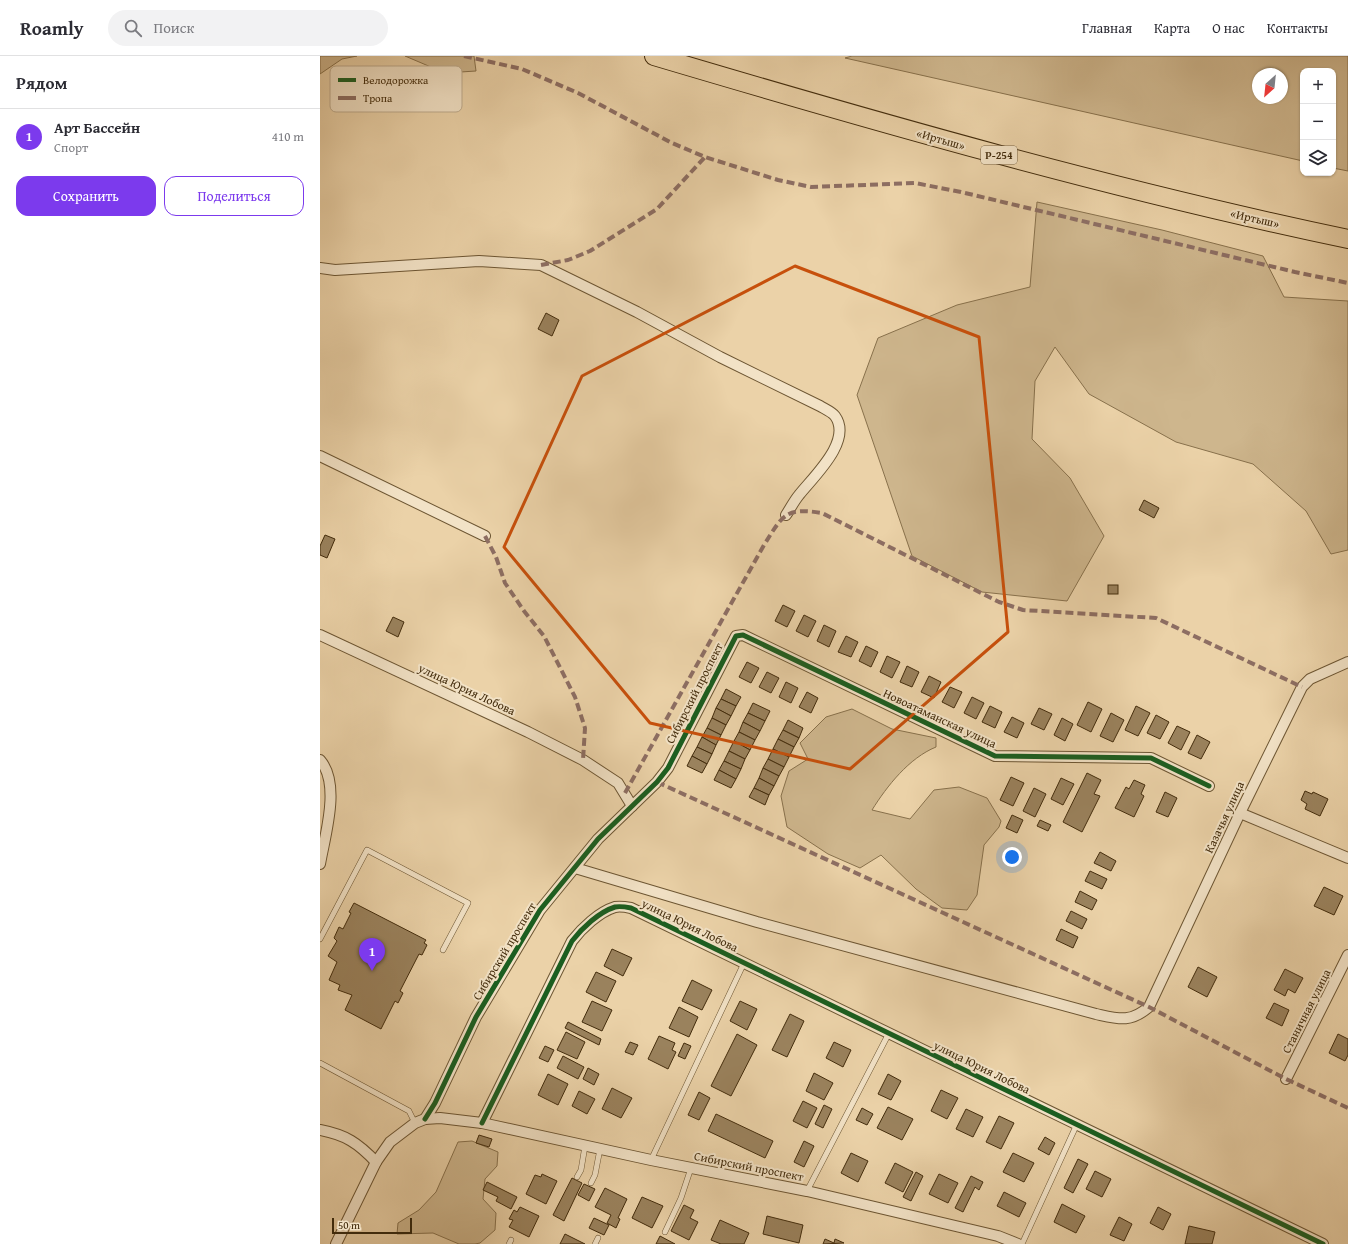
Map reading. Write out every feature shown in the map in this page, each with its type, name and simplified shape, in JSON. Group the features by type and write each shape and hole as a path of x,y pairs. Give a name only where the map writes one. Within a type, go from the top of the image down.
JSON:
{"highway":[{"name":"«Иртыш»","path":"654,56 988,152 1176,200 1348,239"}],"street":[{"path":"320,268 335,270 479,261 541,264 637,312 720,357 820,406 835,416 840,427 838,444 827,461 798,496 786,515"},
{"path":"320,456 485,536"},
{"name":"улица Юрия Лобова","path":"320,635 528,732 583,760 618,783 632,806"},
{"name":"Сибирский проспект","path":"336,1244 376,1162 390,1142 420,1121 435,1103 471,1025 521,939 540,910 598,839 657,782 668,768 730,644 736,636 743,635"},
{"name":"Новоатаманская улица","path":"743,635 995,756 1152,758 1209,786"},
{"name":"Казачья улица","path":"575,868 757,922 1096,1014 1128,1019 1140,1015 1149,1007 1240,813 1302,687 1310,679 1348,662"},
{"path":"320,864 331,792 323,764"},
{"path":"1240,813 1348,858"},
{"name":"улица Юрия Лобова","path":"482,1123 572,941 588,924 602,914 615,907 631,908 1323,1244"},
{"name":"Станичная улица","path":"1286,1079 1348,955"},
{"name":"Сибирский проспект","path":"420,1121 440,1118 482,1123 651,1160 807,1191 998,1236 1018,1244"},
{"path":"320,1130 350,1139 362,1147 376,1162"}],"lane":[{"path":"320,939 367,850 468,903 443,950"},
{"path":"651,1160 744,963"},
{"path":"807,1191 889,1033"},
{"path":"320,1063 409,1111 420,1121"},
{"path":"1022,1244 1076,1124"},
{"path":"577,1177 581,1170 585,1146"},
{"path":"591,1183 595,1175 600,1149"},
{"path":"665,1232 681,1198 691,1168"},
{"path":"595,1244 598,1238"}],"highlighted area":[{"path":"795,266 979,337 1008,632 850,769 650,723 504,547 582,376"}],"shaded area":[{"path":"320,56 357,56 342,59 320,74"},
{"path":"405,56 474,56 476,71 462,72 462,66 429,66"},
{"path":"852,56 1348,56 1348,171 1336,169 1336,68 1300,68 1300,160 845,58"},
{"path":"1037,202 1162,230 1263,256 1284,297 1348,301 1348,550 1331,554 1306,511 1253,464 1176,442 1089,394 1055,347 1035,381 1032,439 1070,478 1104,536 1067,601 982,592 912,556 857,395 878,338 957,305 1030,287"},
{"path":"852,709 892,729 936,738 936,747 926,752 908,765 892,782 872,810 910,819 934,790 959,787 987,798 1001,821 999,827 984,845 977,895 967,910 942,908 916,889 881,855 860,868 828,854 787,827 781,796 789,771 808,759 800,743 826,717"},
{"path":"472,1141 498,1152 497,1166 485,1179 483,1199 496,1213 495,1230 480,1243 475,1244 459,1244 433,1233 397,1234 398,1223 419,1210 436,1192 458,1142"}],"building":[{"path":"546,313 559,320 552,336 538,329"},
{"path":"1144,500 1159,508 1154,518 1139,510"},
{"path":"325,535 335,539 327,558 320,555 320,546"},
{"path":"1108,585 1118,585 1118,594 1108,594"},
{"path":"783,605 795,611 787,627 775,621"},
{"path":"804,615 816,621 808,637 796,631"},
{"path":"393,617 404,622 398,637 386,631"},
{"path":"824,625 836,631 829,647 817,641"},
{"path":"846,636 858,642 851,657 838,652"},
{"path":"866,646 878,652 871,667 859,661"},
{"path":"887,656 900,662 892,678 880,672"},
{"path":"747,662 759,668 751,683 739,677"},
{"path":"907,666 919,672 912,687 900,682"},
{"path":"767,672 779,678 771,693 759,687"},
{"path":"929,676 941,682 934,698 921,692"},
{"path":"786,682 798,688 791,703 779,697"},
{"path":"950,687 962,692 954,708 942,702"},
{"path":"726,689 741,697 736,706 721,699"},
{"path":"807,692 818,698 811,713 799,707"},
{"path":"972,697 984,703 976,719 964,713"},
{"path":"721,699 736,706 731,716 716,708"},
{"path":"1088,702 1102,709 1091,732 1077,725"},
{"path":"753,703 770,711 765,721 748,713"},
{"path":"990,706 1002,712 995,728 982,722"},
{"path":"1136,706 1150,713 1138,736 1125,730"},
{"path":"716,708 731,716 726,725 712,718"},
{"path":"1039,708 1052,714 1044,730 1031,724"},
{"path":"748,713 765,721 760,731 743,722"},
{"path":"1111,713 1124,720 1113,742 1100,736"},
{"path":"1156,715 1169,722 1160,739 1147,733"},
{"path":"1012,717 1024,723 1017,738 1004,732"},
{"path":"712,718 726,725 721,735 707,728"},
{"path":"1062,718 1073,724 1065,741 1054,735"},
{"path":"788,720 803,728 799,738 783,730"},
{"path":"743,722 760,731 755,740 739,732"},
{"path":"1177,726 1190,732 1181,750 1168,743"},
{"path":"707,728 721,735 716,745 702,737"},
{"path":"783,730 799,738 794,747 778,739"},
{"path":"739,732 755,740 750,750 734,741"},
{"path":"1197,735 1210,742 1201,759 1188,753"},
{"path":"702,737 716,745 712,754 697,747"},
{"path":"778,739 794,747 789,757 773,749"},
{"path":"734,741 750,750 745,759 729,751"},
{"path":"697,747 712,754 707,764 692,756"},
{"path":"773,749 789,757 784,767 768,759"},
{"path":"729,751 745,759 741,769 724,761"},
{"path":"692,756 707,764 702,773 687,766"},
{"path":"768,759 784,767 779,776 763,768"},
{"path":"724,761 741,769 736,779 719,770"},
{"path":"763,768 779,776 774,786 759,778"},
{"path":"719,770 736,779 731,788 714,780"},
{"path":"1087,773 1101,780 1094,794 1100,796 1082,832 1063,822"},
{"path":"1011,777 1024,783 1013,806 1000,800"},
{"path":"759,778 774,786 769,795 754,788"},
{"path":"1061,778 1074,784 1063,805 1051,799"},
{"path":"1134,780 1145,785 1141,794 1144,796 1134,817 1115,808 1126,787 1129,789"},
{"path":"754,788 769,795 765,805 749,797"},
{"path":"1034,788 1046,794 1035,817 1023,811"},
{"path":"1305,791 1312,794 1313,792 1328,799 1320,816 1305,809 1307,804 1301,800"},
{"path":"1165,792 1177,798 1168,817 1156,812"},
{"path":"1012,815 1023,820 1017,833 1006,828"},
{"path":"1040,820 1051,825 1048,831 1037,826"},
{"path":"1100,852 1116,861 1111,871 1094,863"},
{"path":"1090,871 1107,879 1102,889 1085,881"},
{"path":"1324,887 1343,896 1334,915 1314,906"},
{"path":"1080,891 1097,900 1092,910 1075,902"},
{"path":"354,903 426,940 424,943 427,945 422,955 419,954 400,991 403,993 398,1003 395,1001 381,1029 345,1010 352,995 338,990 340,985 329,980 337,962 328,956 337,941 334,938 339,927 343,929"},
{"path":"1071,911 1087,919 1082,929 1066,921"},
{"path":"1061,929 1078,937 1073,948 1056,940"},
{"path":"612,949 632,958 623,976 604,966"},
{"path":"1198,967 1217,977 1207,997 1188,987"},
{"path":"1285,969 1303,978 1295,993 1288,989 1285,996 1274,990"},
{"path":"596,972 616,981 606,1002 586,992"},
{"path":"692,980 712,990 702,1010 682,1001"},
{"path":"592,1001 612,1010 602,1031 582,1022"},
{"path":"740,1001 757,1009 747,1030 730,1021"},
{"path":"1274,1003 1289,1010 1282,1026 1266,1018"},
{"path":"679,1007 698,1017 689,1037 669,1028"},
{"path":"790,1014 804,1021 787,1057 772,1050"},
{"path":"568,1022 601,1039 599,1045 565,1028"},
{"path":"566,1032 585,1042 577,1059 557,1050"},
{"path":"737,1034 757,1045 731,1096 711,1086"},
{"path":"1338,1034 1348,1039 1348,1055 1345,1061 1329,1053"},
{"path":"659,1036 675,1043 672,1050 676,1052 668,1069 648,1059"},
{"path":"630,1042 638,1045 633,1055 625,1052"},
{"path":"834,1042 851,1050 843,1067 826,1058"},
{"path":"684,1043 691,1046 685,1059 678,1056"},
{"path":"545,1046 554,1050 548,1062 539,1058"},
{"path":"563,1056 584,1067 578,1079 557,1068"},
{"path":"588,1068 599,1074 594,1085 583,1079"},
{"path":"814,1073 833,1083 824,1100 806,1091"},
{"path":"548,1074 568,1084 558,1105 538,1095"},
{"path":"888,1074 901,1081 891,1100 878,1094"},
{"path":"612,1088 632,1098 621,1118 602,1109"},
{"path":"941,1090 958,1098 947,1119 931,1111"},
{"path":"579,1091 595,1099 587,1114 572,1106"},
{"path":"699,1092 710,1098 699,1120 688,1115"},
{"path":"803,1101 817,1108 807,1128 793,1121"},
{"path":"824,1105 832,1109 823,1128 815,1124"},
{"path":"888,1107 913,1119 902,1140 877,1128"},
{"path":"862,1108 873,1114 867,1125 856,1120"},
{"path":"966,1109 983,1117 973,1137 956,1129"},
{"path":"716,1114 773,1141 765,1158 708,1131"},
{"path":"999,1116 1014,1123 1001,1149 986,1142"},
{"path":"479,1135 492,1139 489,1147 476,1143"},
{"path":"1045,1137 1055,1143 1049,1155 1038,1149"},
{"path":"804,1141 814,1146 804,1167 794,1162"},
{"path":"851,1153 868,1161 858,1182 841,1173"},
{"path":"1013,1153 1034,1163 1024,1182 1003,1172"},
{"path":"1078,1159 1088,1164 1073,1193 1064,1188"},
{"path":"895,1163 913,1172 903,1192 885,1183"},
{"path":"1095,1171 1111,1179 1102,1197 1086,1189"},
{"path":"916,1172 923,1176 911,1201 903,1197"},
{"path":"542,1174 557,1181 546,1204 526,1194 535,1175 541,1177"},
{"path":"939,1174 958,1183 948,1203 929,1194"},
{"path":"971,1176 983,1182 979,1190 975,1187 963,1212 955,1208"},
{"path":"572,1178 582,1183 564,1221 553,1215"},
{"path":"487,1182 517,1197 511,1209 496,1201 498,1197 483,1190"},
{"path":"584,1184 595,1189 589,1201 578,1195"},
{"path":"605,1188 627,1199 618,1218 620,1219 616,1228 607,1223 611,1215 595,1207"},
{"path":"1004,1192 1026,1203 1019,1217 997,1206"},
{"path":"642,1197 663,1206 652,1228 632,1218"},
{"path":"1062,1204 1085,1216 1076,1233 1054,1222"},
{"path":"684,1205 694,1210 690,1218 698,1222 689,1240 671,1231"},
{"path":"520,1207 539,1216 529,1237 509,1227 513,1220 509,1219 514,1210 517,1212"},
{"path":"1158,1207 1171,1214 1163,1230 1150,1223"},
{"path":"767,1216 803,1225 799,1243 763,1234"},
{"path":"1119,1217 1132,1224 1124,1241 1110,1235"},
{"path":"594,1218 609,1225 604,1235 589,1228"},
{"path":"720,1220 749,1233 744,1244 721,1244 711,1240"},
{"path":"1189,1226 1215,1232 1212,1244 1185,1244"},
{"path":"565,1234 585,1244 560,1244"},
{"path":"660,1236 675,1244 656,1244"},
{"path":"825,1239 834,1243 835,1239 844,1243 823,1244"}],"marked path":[{"path":"464,56 522,69 578,93 672,143 705,157 778,180 811,187 915,183 961,192 1295,272 1348,283"},
{"path":"541,265 568,260 590,251 657,209 705,157"},
{"path":"625,793 764,545 781,520 792,513 800,511 822,513 999,602 1023,610 1156,618 1302,687"},
{"path":"485,536 496,557 505,583 524,611 544,636 575,697 585,728 583,760"},
{"path":"657,782 1149,1007 1286,1079 1348,1108"}],"cycle path":[{"path":"425,1119 435,1103 476,1017 540,910 598,839 657,782 668,768 736,636 743,635 995,756 1151,758 1209,786"},
{"path":"482,1123 572,941 586,926 609,909 615,907 625,907 631,908 1323,1244"}],"place":[{"name":"Арт Бассейн","path":"372,971"}]}
